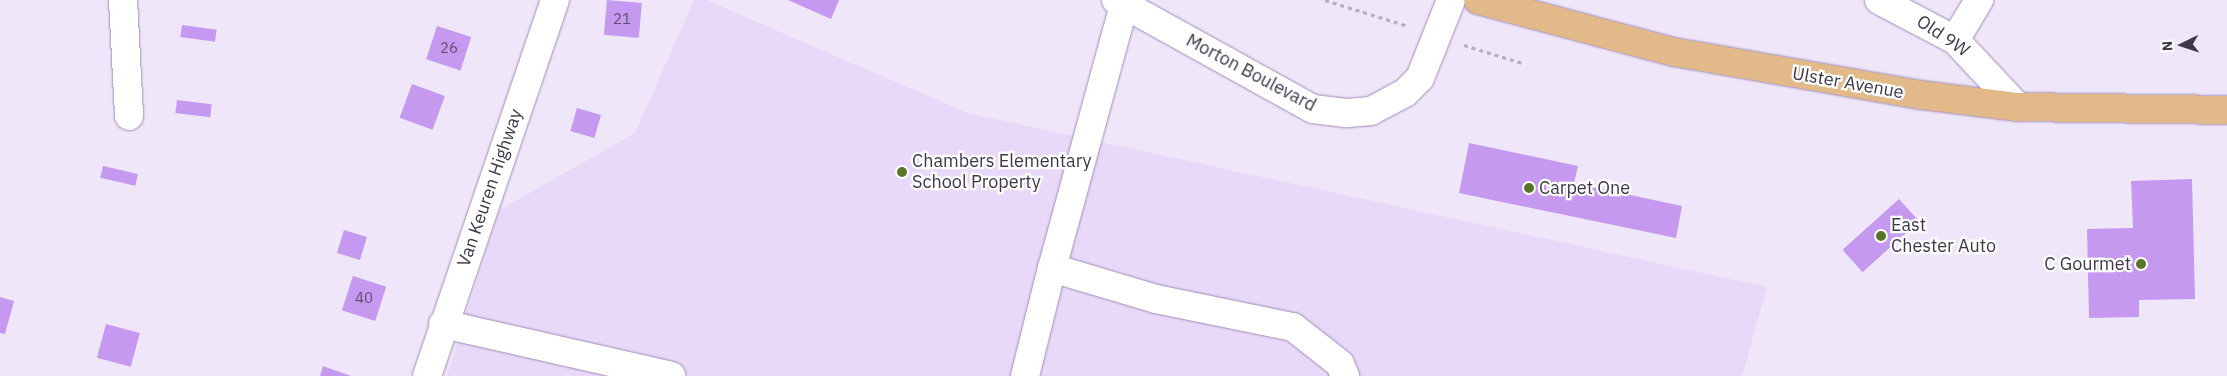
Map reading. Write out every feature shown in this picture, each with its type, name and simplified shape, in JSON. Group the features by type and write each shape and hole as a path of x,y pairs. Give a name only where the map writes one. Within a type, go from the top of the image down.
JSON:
{"main road":[{"name":"Ulster Avenue","path":"1478,0 1674,52 1921,95 2018,107 2227,110"}],"street":[{"path":"123,0 129,116"},
{"name":"Van Keuren Highway","path":"427,376 443,324 555,0"},
{"name":"Morton Boulevard","path":"1120,2 1313,109 1348,113 1371,111 1405,93 1420,78 1451,0"},
{"name":"Old 9W","path":"1879,0 1956,40 2018,107"},
{"path":"1956,40 1979,0"},
{"path":"1025,376 1120,2"},
{"path":"1052,268 1156,299 1292,327 1340,364 1345,376"},
{"path":"443,324 671,376"}],"shaded area":[{"name":"Chambers Elementary School Property","path":"694,0 706,0 968,113 1767,287 1742,376 447,376 498,211 635,133"}],"building":[{"path":"607,0 642,3 639,38 604,35"},
{"path":"788,0 839,0 831,19"},
{"path":"182,25 217,30 215,42 180,37"},
{"path":"437,26 471,37 460,70 426,59"},
{"path":"412,84 445,96 433,130 400,118"},
{"path":"177,100 212,104 210,117 175,113"},
{"path":"577,108 601,115 594,138 570,131"},
{"name":"Carpet One","path":"1469,143 1578,166 1574,183 1682,206 1676,238 1459,193"},
{"path":"103,166 138,174 135,186 100,178"},
{"name":"C Gourmet","path":"2192,179 2195,299 2139,300 2139,317 2089,318 2087,229 2133,228 2131,181"},
{"name":"East Chester Auto","path":"1899,199 1919,221 1863,272 1843,250"},
{"path":"344,230 367,237 360,260 337,253"},
{"path":"353,276 386,287 375,321 342,310"},
{"path":"0,297 14,301 5,334 0,333"},
{"path":"106,324 140,333 131,367 97,358"},
{"path":"323,366 351,376 320,376"}],"place":[{"name":"Chambers Elementary School Property","path":"902,172"},
{"name":"Carpet One","path":"1529,188"},
{"name":"East Chester Auto","path":"1881,236"},
{"name":"C Gourmet","path":"2141,264"}]}
